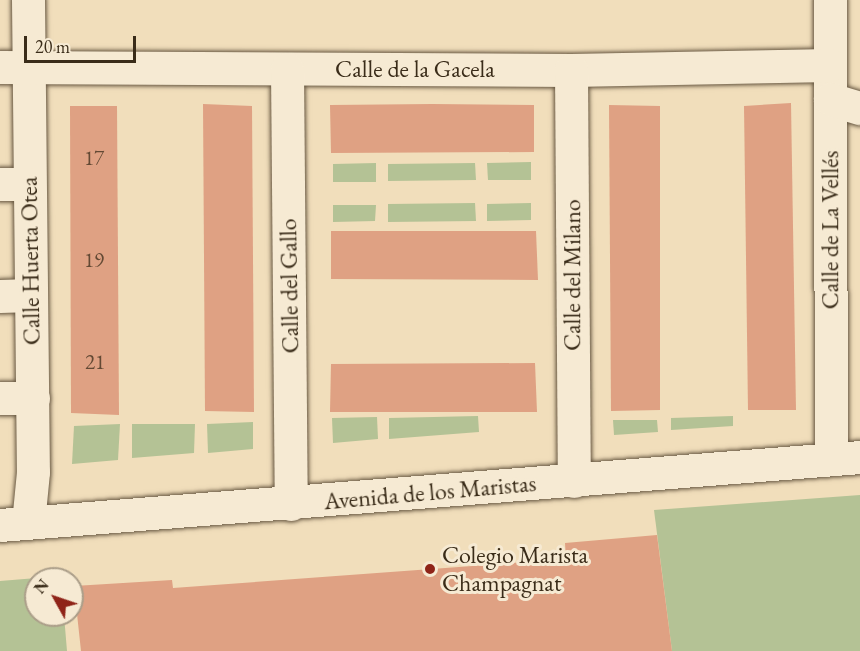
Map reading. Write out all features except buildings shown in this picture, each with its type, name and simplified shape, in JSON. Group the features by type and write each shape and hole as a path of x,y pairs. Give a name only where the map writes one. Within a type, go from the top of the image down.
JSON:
{"street":[{"name":"Calle Huerta Otea","path":"14,524 33,472 33,398 15,296 14,67 28,0"},
{"name":"Calle de La Vellés","path":"830,0 830,65 845,104 845,458"},
{"name":"Calle de la Gacela","path":"14,67 571,70 830,65"},
{"name":"Calle del Gallo","path":"287,69 291,504"},
{"name":"Calle del Milano","path":"571,70 574,481"},
{"path":"0,398 33,398"},
{"name":"Avenida de los Maristas","path":"14,524 291,504 845,458"}],"green space":[{"path":"531,162 531,180 488,180 487,163"},
{"path":"376,163 376,182 333,182 333,164"},
{"path":"475,163 476,180 388,181 388,164"},
{"path":"475,203 476,221 388,222 388,204"},
{"path":"531,203 531,220 487,221 487,204"},
{"path":"333,205 376,205 375,221 333,222"},
{"path":"478,416 479,432 389,439 389,418"},
{"path":"733,416 733,426 671,430 671,418"},
{"path":"377,417 378,439 333,443 332,418"},
{"path":"613,420 657,420 658,432 614,435"},
{"path":"253,422 253,449 208,453 207,424"},
{"path":"120,424 118,460 72,464 74,426"},
{"path":"132,424 195,424 194,453 132,458"},
{"path":"860,495 860,651 672,651 654,510"},
{"path":"24,579 24,627 65,627 67,651 0,651 0,581"}],"place":[{"name":"Colegio Marista Champagnat","path":"430,569"}]}
